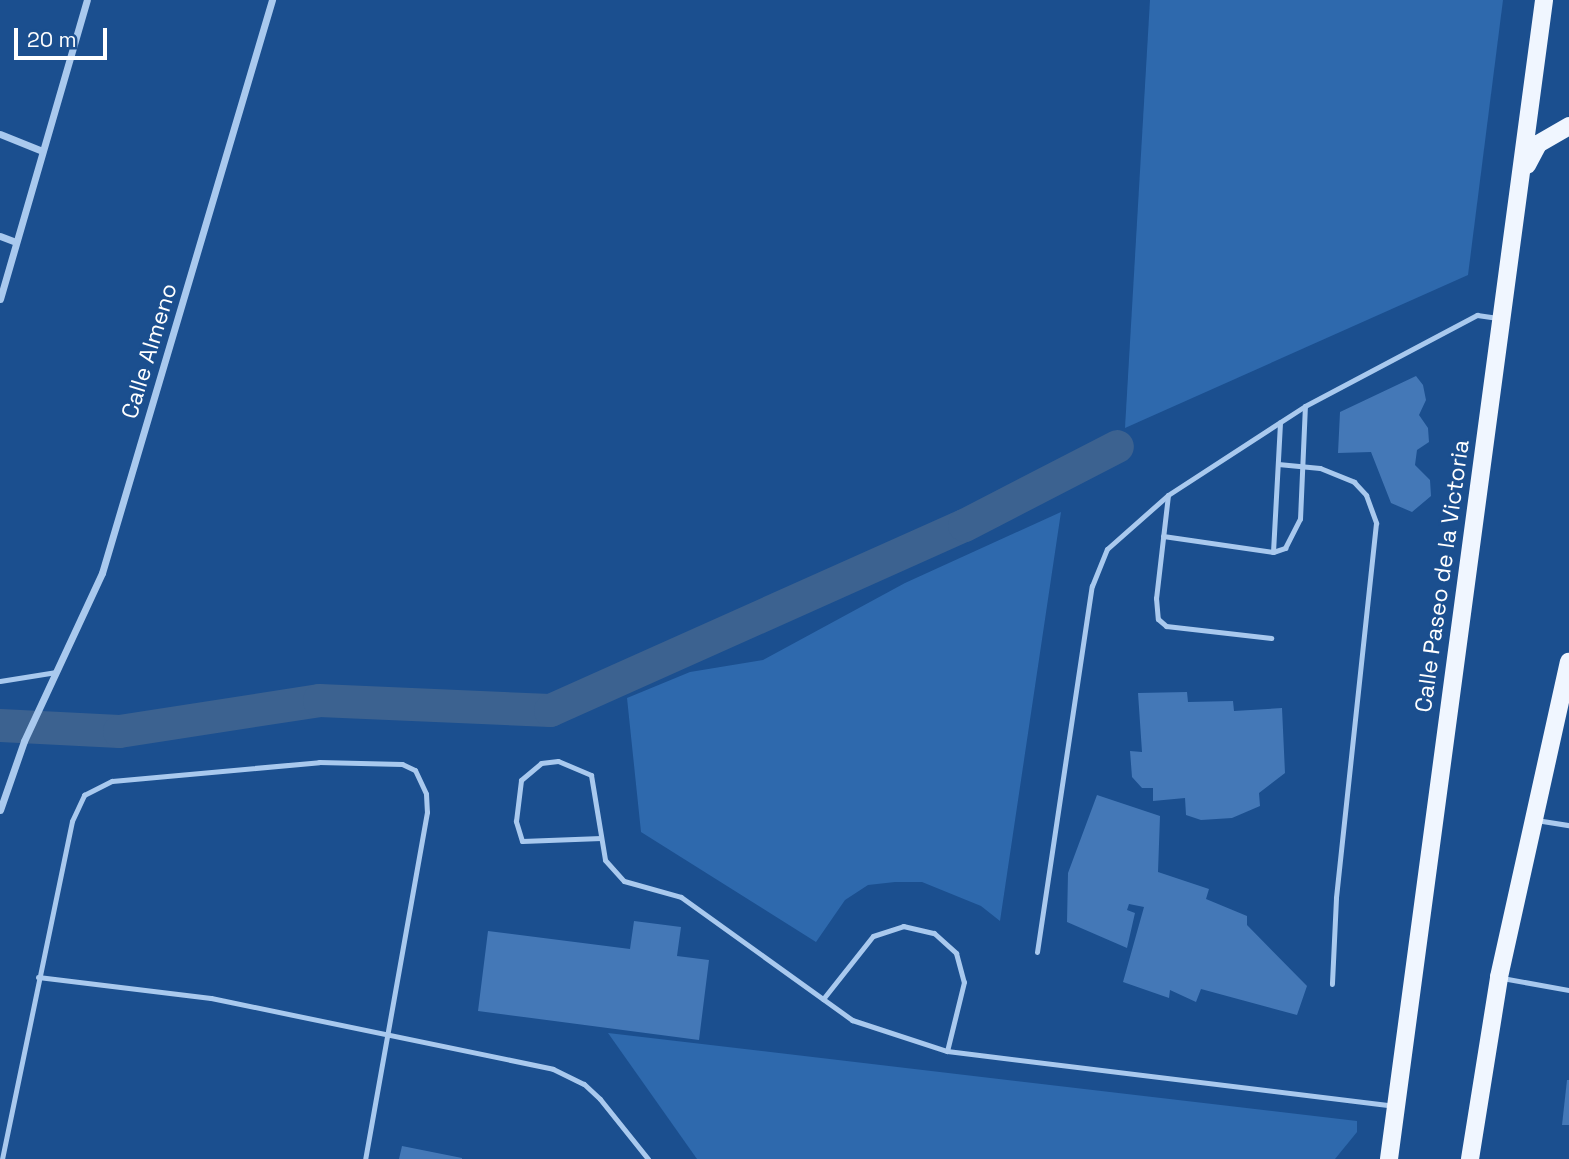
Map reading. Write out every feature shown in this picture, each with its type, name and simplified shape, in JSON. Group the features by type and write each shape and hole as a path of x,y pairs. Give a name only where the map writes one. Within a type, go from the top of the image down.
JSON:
{"main road":[{"name":"Calle Paseo de la Victoria","path":"1389,1159 1545,0"},
{"path":"1523,171 1538,144 1569,126"},
{"path":"1469,1159 1499,977 1533,819 1563,708 1569,662"}],"street":[{"path":"0,299 87,0"},
{"name":"Calle Almeno","path":"0,810 24,741 60,671 102,573 272,0"},
{"path":"0,135 42,151"},
{"path":"0,236 16,242"}],"lane":[{"path":"1037,952 1098,562 1119,537 1168,495 1305,406 1477,315 1501,318"},
{"path":"1163,536 1273,552 1285,548 1296,533 1304,465 1305,406"},
{"path":"1273,552 1280,422"},
{"path":"1278,464 1304,465 1354,482 1366,495 1376,523 1336,898 1332,984"},
{"path":"1168,495 1157,619 1166,626 1271,638"},
{"path":"0,681 60,671"},
{"path":"601,838 522,841 516,821 521,780 541,764 558,761 591,775 605,860 624,881 681,897 852,1020 947,1051 1396,1106"},
{"path":"2,1159 72,821 84,794 112,781 319,762 402,764 415,770 422,780 427,812 365,1159"},
{"path":"1533,819 1569,825"},
{"path":"823,999 873,936 903,926 934,933 956,953 964,982 947,1051"},
{"path":"38,977 211,998 389,1031 570,1075 600,1099 648,1159"},
{"path":"1499,977 1569,990"}],"shaded area":[{"path":"1150,0 1503,0 1468,275 1125,428"},
{"path":"1061,512 1000,921 981,906 922,882 868,885 845,900 816,942 641,832 627,698 690,672 763,660 905,583"},
{"path":"608,1033 1357,1121 1357,1132 1335,1159 697,1159"}],"building":[{"path":"1416,376 1423,385 1426,400 1419,415 1428,428 1429,442 1417,450 1415,465 1430,480 1431,496 1412,512 1391,503 1371,452 1338,453 1340,412"},
{"path":"1187,692 1188,702 1233,701 1234,711 1282,708 1285,773 1259,793 1260,806 1232,818 1201,820 1186,815 1185,798 1153,801 1153,788 1142,788 1132,777 1130,751 1142,752 1138,693"},
{"path":"1097,795 1160,816 1158,872 1209,889 1206,899 1247,916 1247,925 1307,986 1297,1015 1201,989 1196,1002 1170,990 1169,998 1123,982 1144,907 1129,904 1127,910 1135,913 1127,948 1067,922 1068,873"},
{"path":"634,921 681,927 677,956 709,960 699,1040 478,1011 488,931 630,949"},
{"path":"1567,1080 1569,1125 1562,1125"},
{"path":"402,1146 462,1158 462,1159 399,1159"}],"waterway":[{"path":"0,725 119,731 319,700 550,710 964,525 1117,446"}]}
